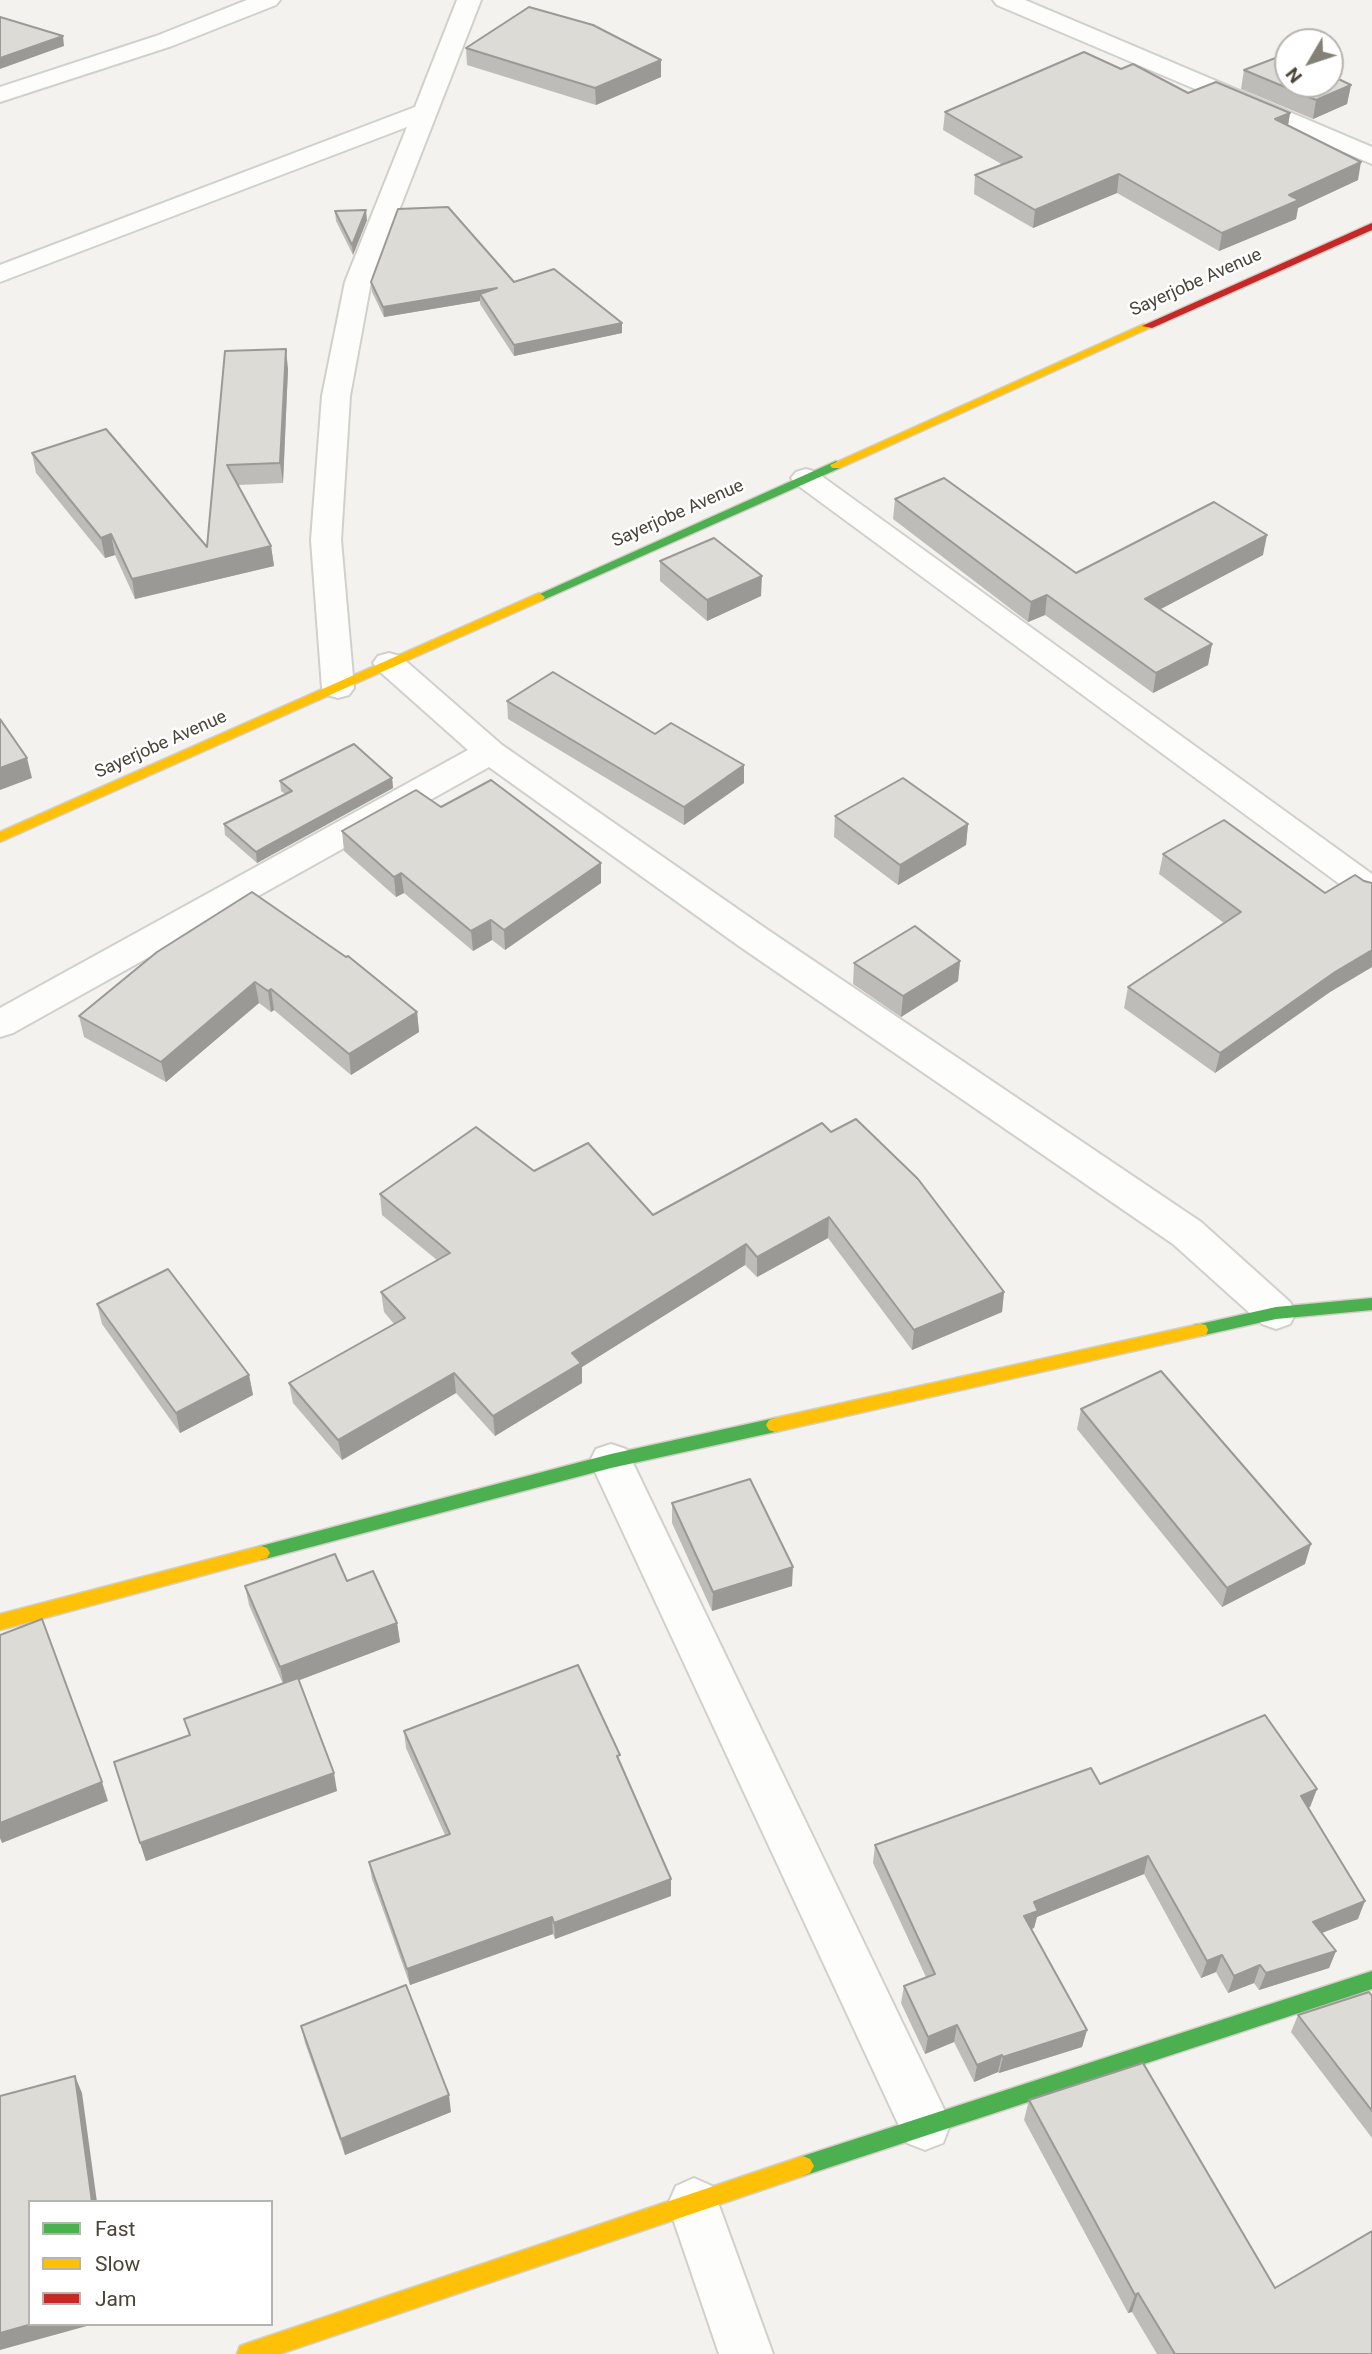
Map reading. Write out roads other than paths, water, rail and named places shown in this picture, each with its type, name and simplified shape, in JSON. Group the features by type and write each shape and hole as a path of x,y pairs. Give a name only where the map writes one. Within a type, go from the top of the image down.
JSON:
{"street":[{"path":"0,95 164,40 268,0"},
{"path":"338,688 326,540 336,396 358,282 469,0"},
{"path":"1005,0 1372,156"},
{"path":"0,274 423,112"},
{"name":"Sayerjobe Avenue","path":"0,837 1372,226"},
{"path":"806,478 1372,891"},
{"path":"388,663 490,752 752,937 1187,1233 1276,1313"},
{"path":"0,1024 490,752"},
{"path":"0,1622 611,1461 1276,1313 1372,1304"},
{"path":"611,1461 925,2125"},
{"path":"248,2354 925,2125 1372,1980"},
{"path":"694,2204 746,2354"}]}
